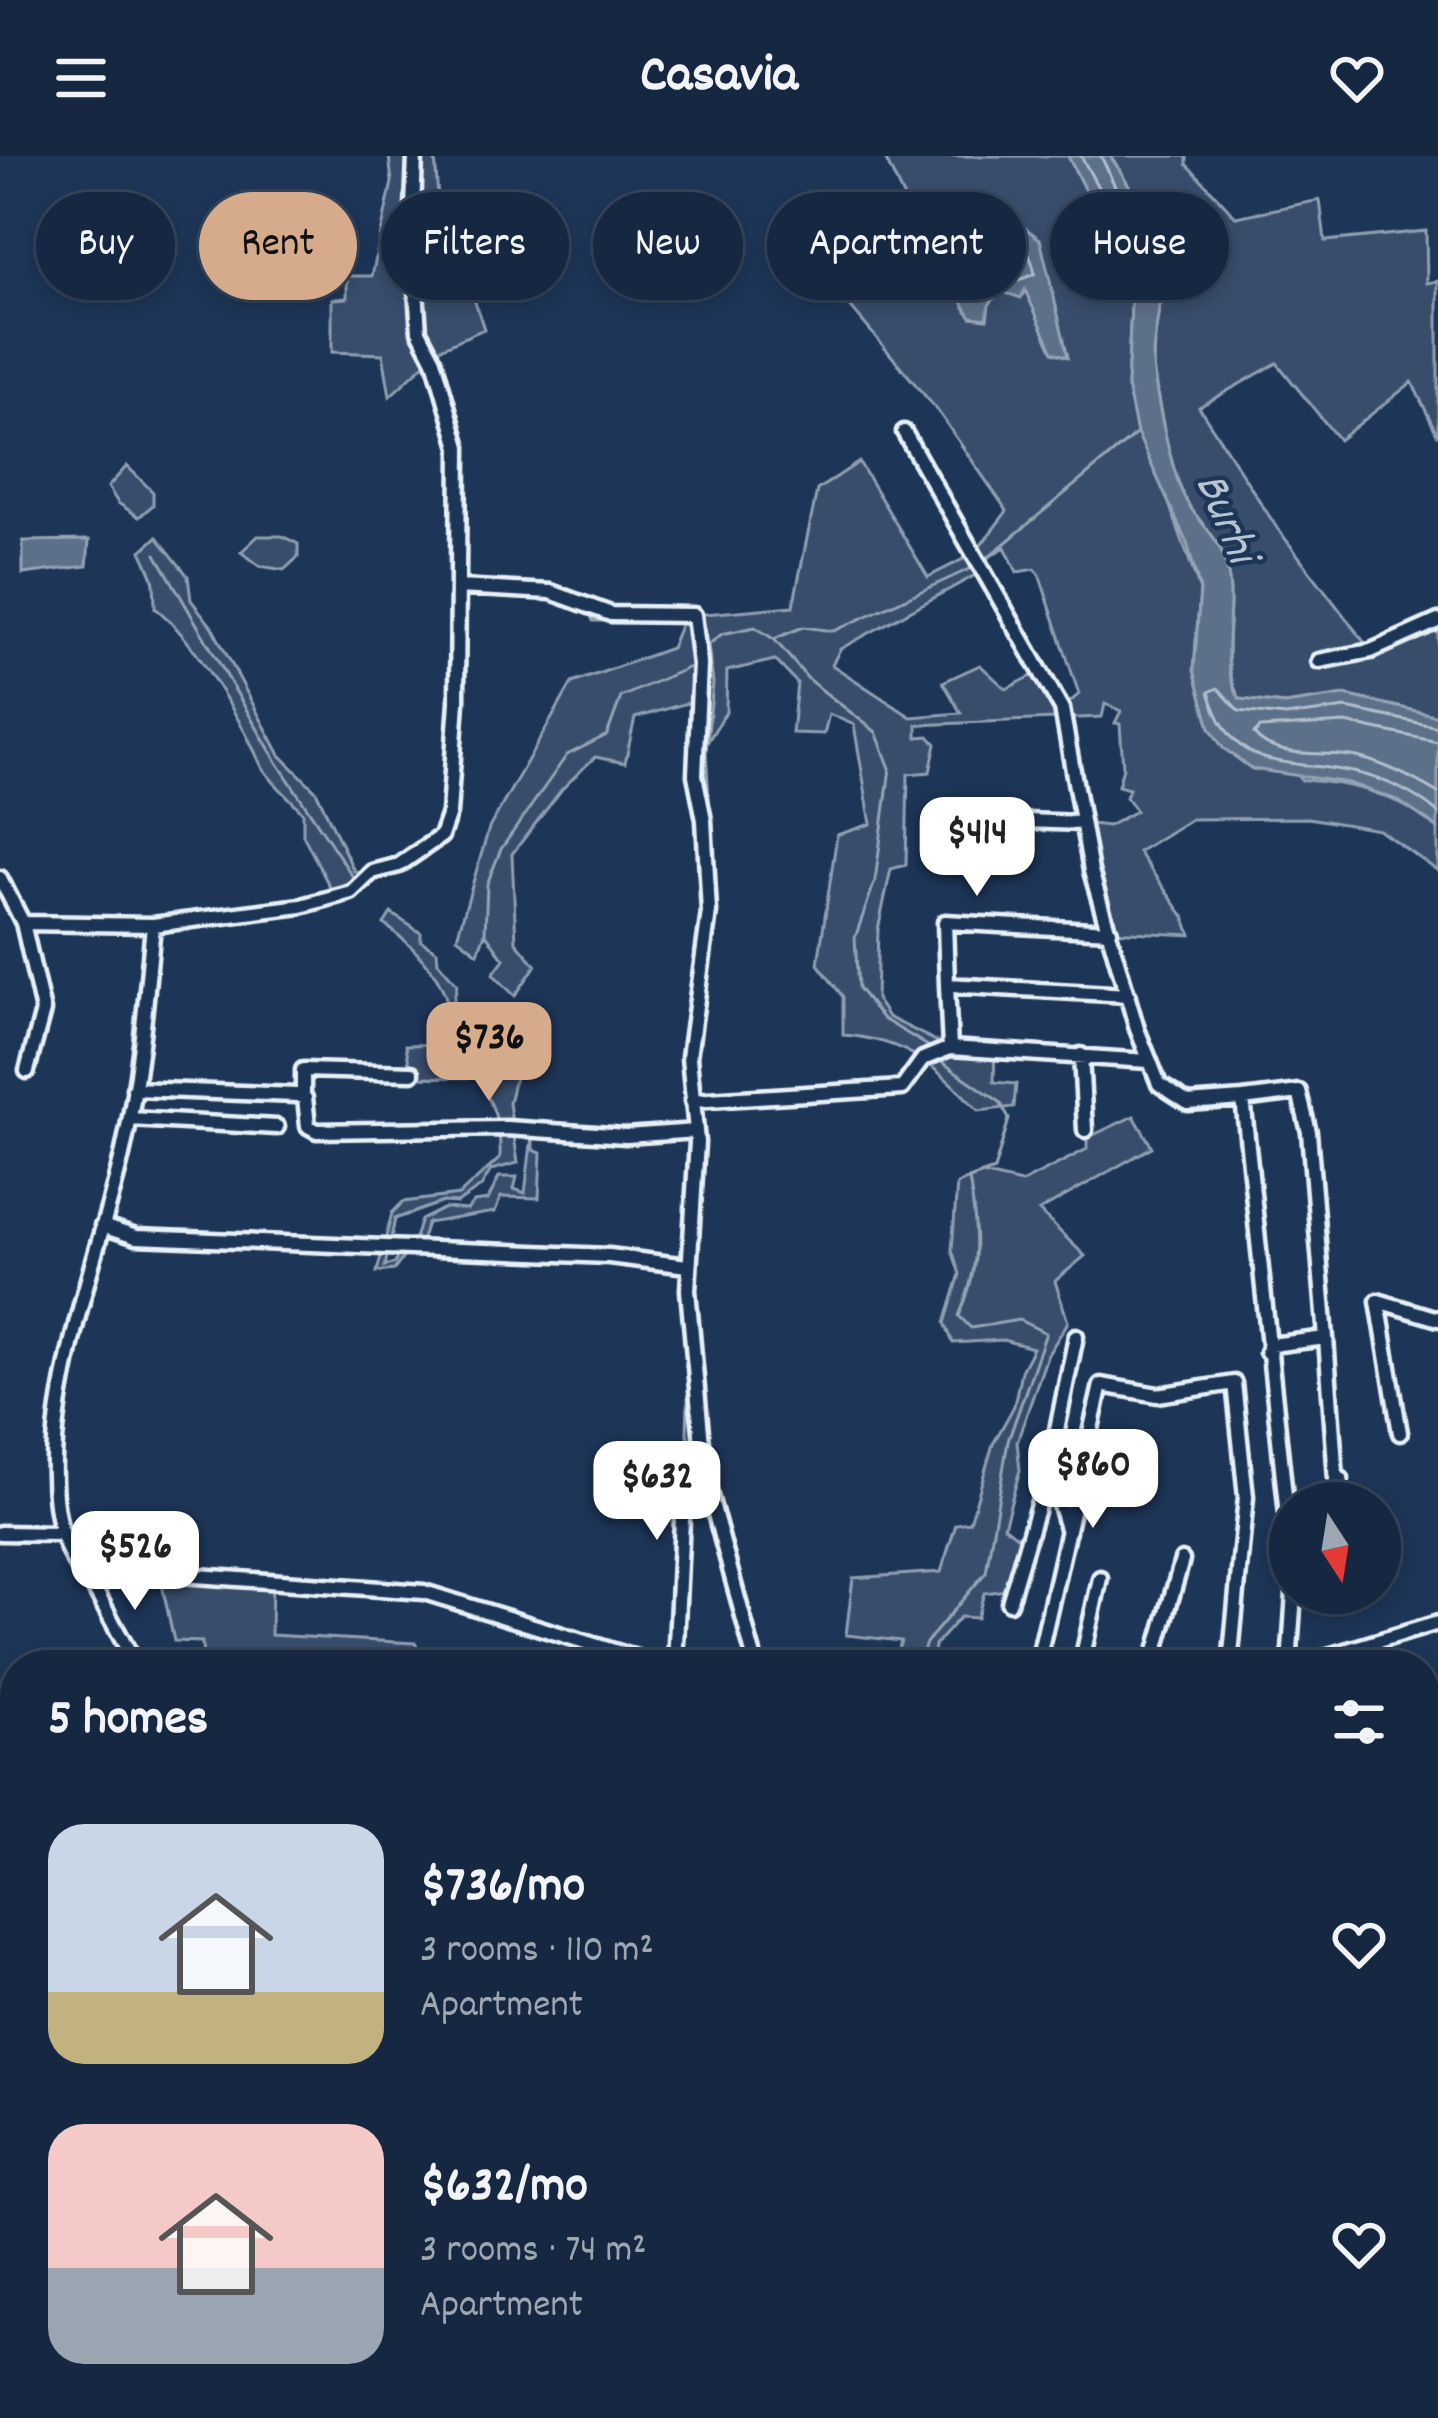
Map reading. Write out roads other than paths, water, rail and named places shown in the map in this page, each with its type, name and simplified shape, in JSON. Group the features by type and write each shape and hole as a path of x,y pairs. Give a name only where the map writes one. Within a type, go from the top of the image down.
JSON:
{"street":[{"path":"23,923 152,925 242,916 335,897 351,892 372,872 399,865 441,836 451,791 459,447 434,360 419,331 412,236 415,156"},
{"path":"904,432 1062,709 1096,892 1159,1084 1187,1103 1299,1092 1304,1100 1340,1482"},
{"path":"459,587 551,592 611,614 694,615 700,664 694,775 704,820 709,912 689,1057 697,1184 687,1266 705,1477 752,1650"},
{"path":"1319,661 1371,651 1438,621"},
{"path":"935,818 1082,823"},
{"path":"0,878 23,923 43,1011 27,1071"},
{"path":"950,1048 945,922 1110,931"},
{"path":"128,1650 92,1584 71,1567 59,1534 47,1458 53,1396 130,1119 152,925"},
{"path":"947,985 1128,994"},
{"path":"692,1101 902,1088 923,1059 950,1048 1148,1061"},
{"path":"1081,1055 1085,1130"},
{"path":"297,1095 303,1092 303,1070 412,1073"},
{"path":"134,1089 297,1095 305,1097 308,1126 317,1131 507,1128 626,1136 695,1131"},
{"path":"1243,1100 1282,1482"},
{"path":"130,1119 277,1127"},
{"path":"101,1226 136,1237 609,1256 687,1266"},
{"path":"1400,1433 1378,1301 1438,1319"},
{"path":"1009,1603 1048,1469 1076,1336"},
{"path":"1266,1353 1271,1345 1326,1338"},
{"path":"1041,1650 1101,1385 1158,1395 1234,1383 1246,1497 1231,1650"},
{"path":"1048,1469 1068,1534"},
{"path":"676,1650 684,1478 705,1477"},
{"path":"0,1533 59,1534"},
{"path":"1156,1650 1182,1560"},
{"path":"92,1584 112,1575 182,1575 424,1592 610,1650"},
{"path":"1084,1650 1100,1578"},
{"path":"1294,1614 1294,1650"},
{"path":"1345,1650 1438,1623"}],"water":[{"path":"1068,156 1110,156 1132,192 1086,192"},
{"path":"1026,229 1040,239 1050,300 1054,300 1068,357 1053,352 1026,292"},
{"path":"961,300 993,300 987,319 971,317"},
{"path":"1131,300 1159,300 1153,363 1161,414 1184,496 1224,558 1230,590 1229,670 1240,699 1285,704 1345,695 1438,716 1438,828 1397,800 1349,783 1252,769 1223,748 1210,728 1194,670 1200,590 1187,543 1137,433 1127,386"},
{"path":"89,540 87,566 23,574 23,541"}],"waterway":[{"path":"986,559 1136,434"},
{"path":"156,554 275,759 353,877"},
{"path":"928,1046 883,1019 858,988 855,938 875,881 890,768 876,732 809,680 774,639 803,627 834,631 974,567"},
{"path":"567,604 591,615 593,621 682,621 690,632"},
{"path":"710,814 706,752 713,683 708,645 722,634 755,627 772,638"},
{"path":"692,653 693,685"},
{"path":"485,933 487,884 501,849 567,755 607,735 621,697 692,666"},
{"path":"691,784 696,810"},
{"path":"711,824 713,875"},
{"path":"686,1036 701,911 700,861"},
{"path":"683,1058 689,1120"},
{"path":"923,1650 986,1572 1008,1441 1046,1333 1019,1320 971,1328 959,1316 976,1249 969,1179 994,1170 1009,1119 1000,1102 936,1058"},
{"path":"679,1262 688,1195"},
{"path":"680,1272 685,1322"},
{"path":"689,1373 687,1433 697,1470"},
{"path":"700,1482 715,1536"}],"water label":[{"name":"Burhi","path":"1223,519"}]}
